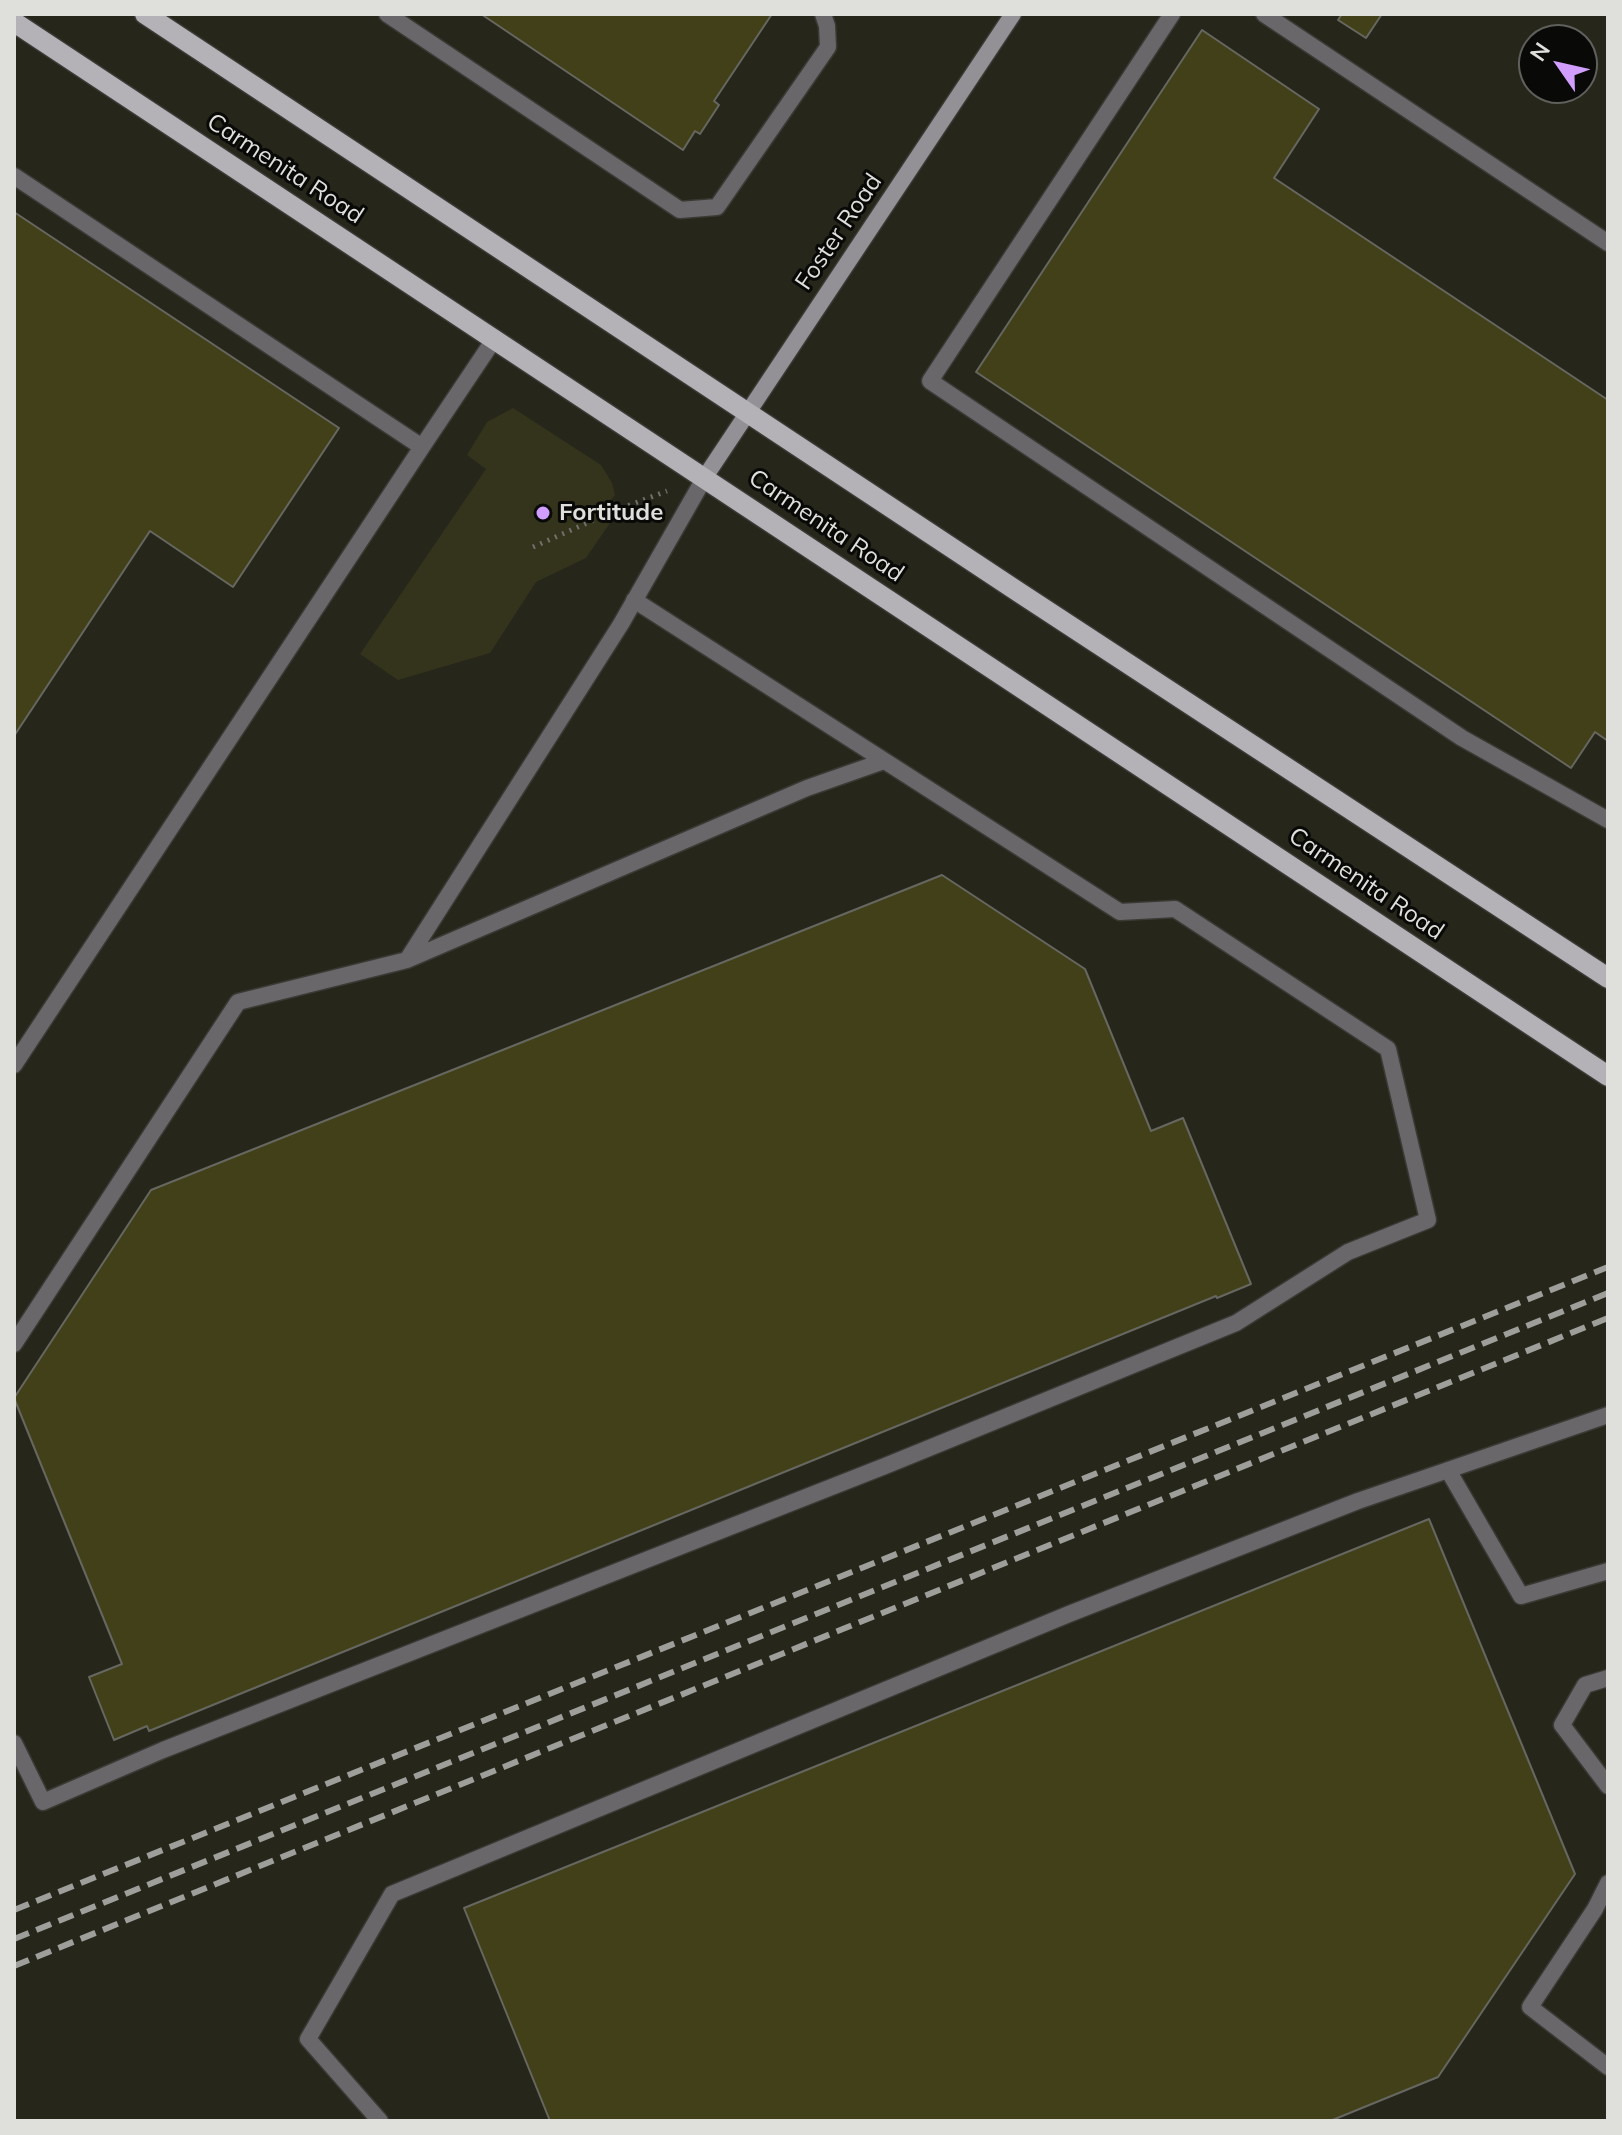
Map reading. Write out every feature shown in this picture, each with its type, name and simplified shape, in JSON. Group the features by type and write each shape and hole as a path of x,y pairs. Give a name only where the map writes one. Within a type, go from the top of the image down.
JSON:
{"main road":[{"name":"Carmenita Road","path":"145,14 1608,978"},
{"name":"Carmenita Road","path":"14,22 1608,1076"}],"street":[{"name":"Foster Road","path":"705,477 1013,14"}],"lane":[{"path":"387,14 680,210 717,207 828,47 823,14"},
{"path":"1172,14 930,381 1462,738 1608,820"},
{"path":"1264,14 1608,243"},
{"path":"14,176 422,447"},
{"path":"14,1065 495,338"},
{"path":"407,960 634,600 705,477"},
{"path":"14,1743 43,1802 163,1750 885,1466 1236,1323 1348,1252 1428,1220 1388,1049 1175,909 1120,912 634,600"},
{"path":"14,1344 238,1002 407,960 807,788 884,761"},
{"path":"380,2121 308,2039 392,1894 1069,1614 1358,1501 1608,1415"},
{"path":"1448,1470 1521,1596 1608,1571"},
{"path":"1608,1678 1585,1685 1562,1725 1608,1786"},
{"path":"1608,1883 1595,1909 1530,2007 1608,2067"}],"path":[{"path":"533,547 614,511 705,477"}],"shaded area":[{"path":"14,14 1608,14 1608,2121 14,2121"},
{"path":"513,408 601,465 615,495 606,506 614,517 586,558 536,582 490,653 398,680 360,654 486,469 467,455 487,422"}],"building":[{"path":"481,14 772,14 714,101 719,105 700,134 695,131 683,150"},
{"path":"1342,14 1382,14 1366,38 1338,20"},
{"path":"1202,30 1319,109 1274,178 1608,400 1608,741 1595,732 1571,768 976,372"},
{"path":"14,212 339,428 233,587 150,531 14,736"},
{"path":"942,875 1085,969 1151,1131 1183,1118 1251,1284 149,1731 147,1726 114,1740 89,1677 122,1664 14,1398 151,1190"},
{"path":"1429,1519 1575,1874 1438,2077 1330,2121 550,2121 464,1908"}],"railway":[{"path":"14,1910 1608,1267"},
{"path":"14,1939 1608,1293"},
{"path":"14,1966 1608,1318"}],"place":[{"name":"Fortitude","path":"543,513"}]}
